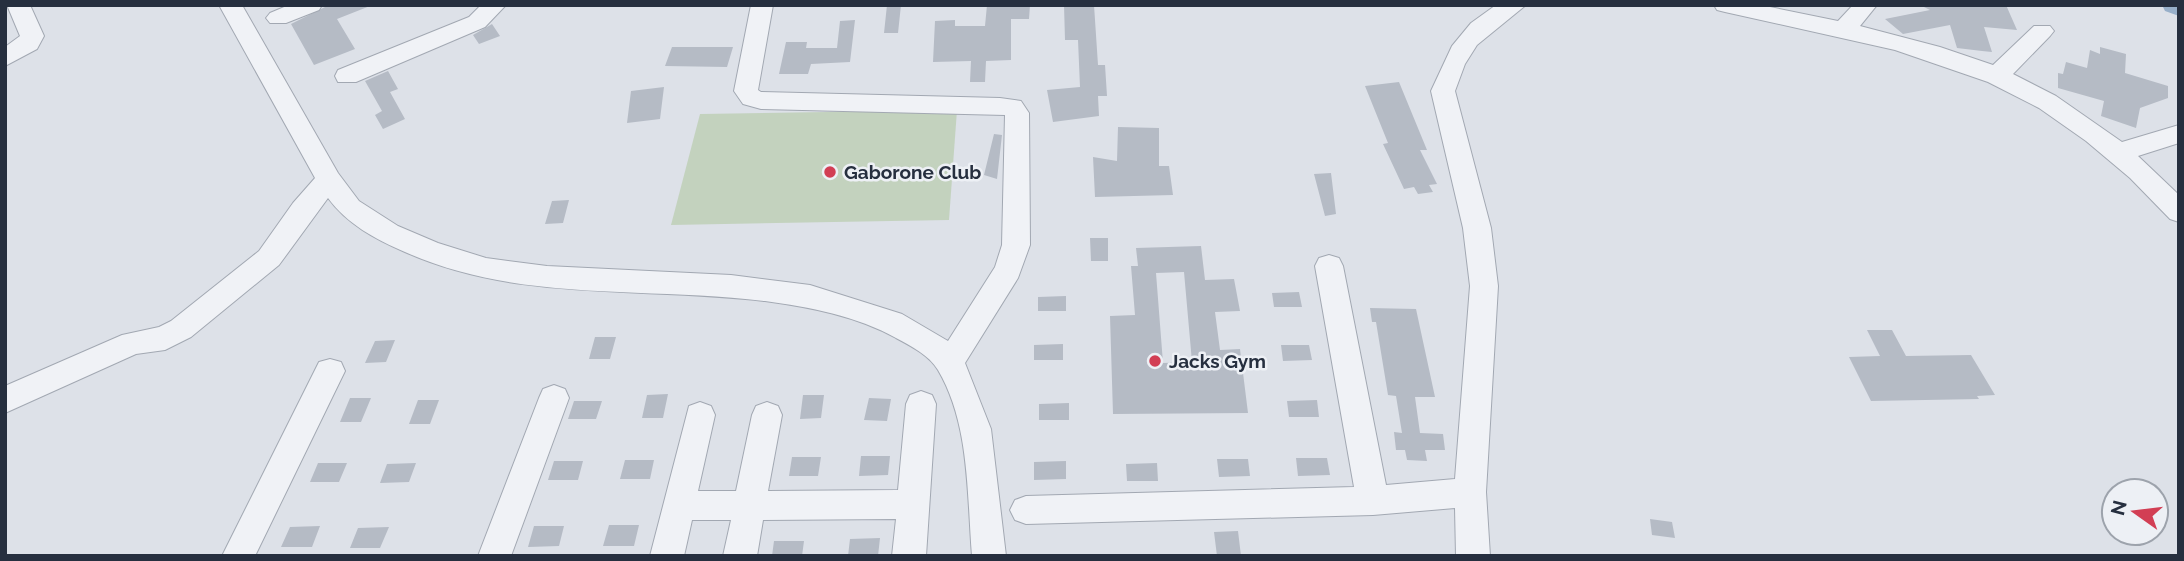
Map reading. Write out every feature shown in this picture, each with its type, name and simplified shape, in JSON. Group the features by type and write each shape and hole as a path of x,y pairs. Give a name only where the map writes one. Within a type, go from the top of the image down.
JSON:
{"street":[{"path":"5,58 29,44 32,36 18,5"},
{"path":"230,5 329,180 349,208 388,233 429,251 486,269 547,277 784,291 892,322 932,344 950,362 976,429 989,556"},
{"path":"278,18 311,5"},
{"path":"347,76 477,22 495,5"},
{"path":"762,5 746,91 751,98 761,101 1000,106 1012,107 1017,113 1016,244 1007,270 950,362"},
{"path":"1473,556 1470,492 1484,286 1477,228 1443,91 1448,68 1465,43 1504,10 1516,5"},
{"path":"1725,5 1950,58 1997,75 2066,114 2118,153 2150,180 2179,212"},
{"path":"1841,32 1866,5"},
{"path":"1997,75 2042,31"},
{"path":"2118,153 2179,134"},
{"path":"5,401 132,343 165,338 181,330 270,258 302,210 329,180"},
{"path":"1329,266 1373,501"},
{"path":"238,556 330,371"},
{"path":"494,556 554,398"},
{"path":"909,556 921,404"},
{"path":"667,556 700,415"},
{"path":"740,556 767,415"},
{"path":"1026,510 1373,501 1470,492"},
{"path":"679,506 913,504"}],"green space":[{"path":"957,110 949,220 671,225 700,114"}],"building":[{"path":"329,5 370,6 337,19 355,49 314,65 291,24"},
{"path":"887,5 901,5 898,33 884,33"},
{"path":"987,5 1030,5 1029,19 1011,19 1011,60 986,61 985,82 970,82 971,61 933,62 935,21 955,20 955,26 985,26"},
{"path":"1064,5 1094,5 1098,65 1105,65 1107,96 1098,96 1099,116 1053,122 1047,90 1080,87 1078,40 1065,40"},
{"path":"1920,5 2006,5 2017,30 1984,27 1992,52 1957,48 1950,25 1903,34 1885,19 1930,10"},
{"path":"855,20 850,62 811,64 808,74 779,74 786,42 807,42 806,48 837,48 840,21"},
{"path":"492,24 500,36 479,44 473,35"},
{"path":"672,47 733,47 727,67 665,66"},
{"path":"2100,47 2126,54 2125,73 2168,86 2168,98 2140,108 2136,128 2101,116 2104,101 2058,88 2058,73 2063,74 2066,62 2087,68 2090,50 2100,54"},
{"path":"388,71 398,89 390,92 405,119 383,129 375,115 382,111 365,81"},
{"path":"1399,82 1427,150 1420,150 1437,184 1429,185 1433,192 1418,194 1414,187 1404,189 1383,144 1388,143 1365,86"},
{"path":"664,87 660,119 627,123 631,91"},
{"path":"1118,127 1159,128 1159,166 1169,166 1173,195 1095,197 1093,157 1117,161"},
{"path":"994,134 1002,135 997,179 984,175"},
{"path":"1331,173 1336,214 1325,216 1314,174"},
{"path":"569,200 563,223 545,224 552,201"},
{"path":"1090,238 1108,238 1108,261 1091,261"},
{"path":"1201,246 1205,280 1234,279 1240,311 1215,312 1220,350 1240,349 1248,413 1113,414 1110,316 1135,315 1131,266 1138,266 1136,248","holes":["1184,272 1192,362 1163,363 1156,273"]},
{"path":"1299,292 1302,307 1274,307 1272,293"},
{"path":"1066,296 1066,311 1038,311 1038,297"},
{"path":"1370,308 1416,309 1435,397 1415,397 1420,433 1443,434 1445,450 1425,450 1427,461 1407,460 1405,450 1396,450 1394,432 1402,433 1396,396 1388,395 1376,322 1372,322"},
{"path":"1867,330 1892,330 1906,356 1971,355 1995,395 1977,396 1979,399 1871,401 1849,357 1880,356"},
{"path":"595,337 616,337 610,359 589,359"},
{"path":"395,340 386,362 365,363 375,341"},
{"path":"1063,344 1063,360 1034,360 1034,345"},
{"path":"1281,345 1309,345 1312,360 1283,361"},
{"path":"668,394 663,418 642,418 647,395"},
{"path":"803,395 824,395 821,418 800,419"},
{"path":"350,398 371,398 361,422 340,422"},
{"path":"869,398 891,399 887,421 864,420"},
{"path":"418,400 439,400 430,424 409,424"},
{"path":"1317,400 1319,417 1289,417 1287,401"},
{"path":"574,401 602,401 596,419 568,419"},
{"path":"1069,403 1069,420 1039,420 1039,404"},
{"path":"861,456 890,456 888,475 859,476"},
{"path":"792,457 821,457 818,476 789,476"},
{"path":"1296,458 1327,458 1330,475 1298,476"},
{"path":"1217,459 1248,459 1250,476 1219,477"},
{"path":"625,460 654,460 650,479 620,479"},
{"path":"554,461 583,461 578,480 548,480"},
{"path":"1066,461 1066,479 1034,480 1034,462"},
{"path":"318,463 347,463 339,482 310,482"},
{"path":"416,463 409,482 380,483 387,464"},
{"path":"1157,463 1158,481 1127,481 1126,464"},
{"path":"1650,519 1672,522 1675,538 1652,535"},
{"path":"609,525 639,525 634,546 603,546"},
{"path":"320,526 312,547 281,547 290,527"},
{"path":"534,526 564,526 559,546 528,547"},
{"path":"389,527 380,548 350,548 358,528"},
{"path":"1238,531 1241,556 1217,556 1214,532"},
{"path":"880,538 878,556 848,556 850,539"},
{"path":"774,541 804,541 802,556 772,556"}],"waterway":[{"path":"2175,5 2179,7"}],"place":[{"name":"Gaborone Club","path":"830,172"},
{"name":"Jacks Gym","path":"1155,361"}]}
